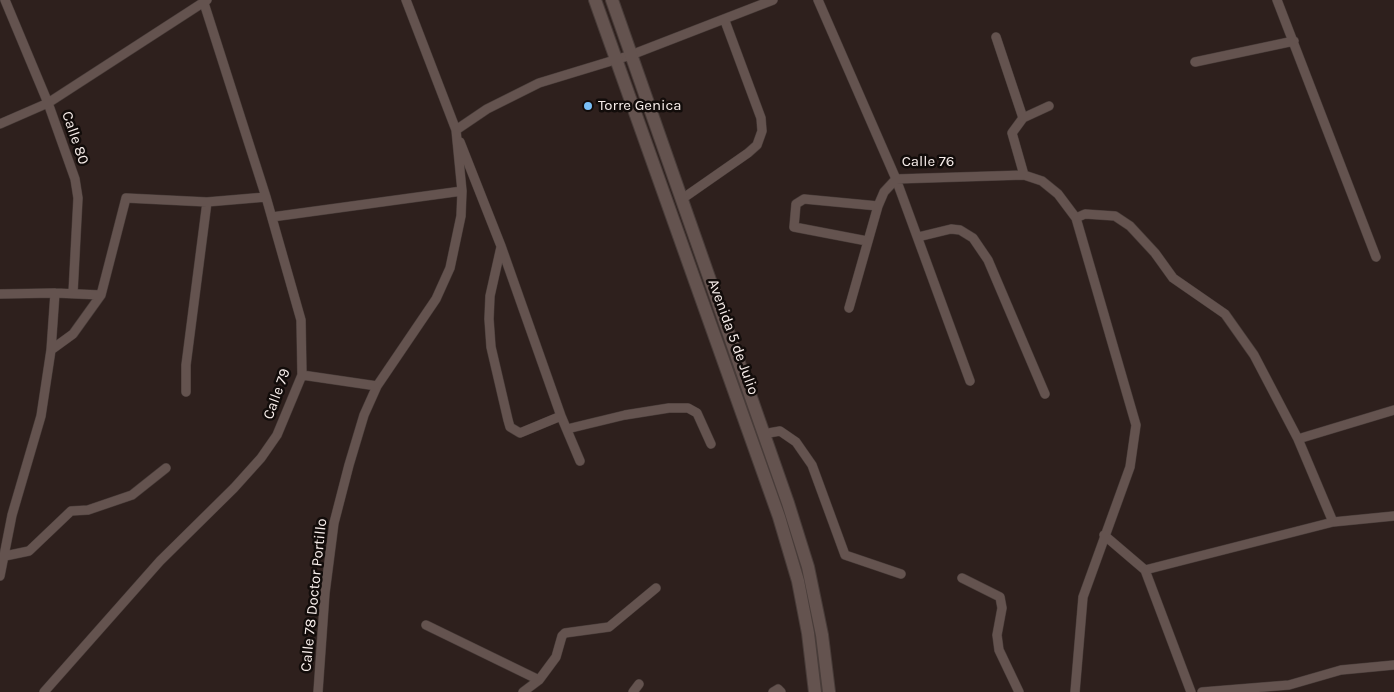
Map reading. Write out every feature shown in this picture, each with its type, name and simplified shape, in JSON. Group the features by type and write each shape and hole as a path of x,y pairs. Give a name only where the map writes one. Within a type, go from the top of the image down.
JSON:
{"main road":[{"name":"Avenida 5 de Julio","path":"594,0 780,517 798,581 808,633 815,692"},
{"name":"Avenida 5 de Julio","path":"612,0 788,503 808,567 822,635 829,692"}],"street":[{"name":"Calle 80","path":"6,0 69,157 78,198 73,293"},
{"path":"0,124 48,103 205,0"},
{"name":"Calle 79","path":"44,692 160,561 234,488 261,458 277,435 302,375 301,320 266,197 205,0"},
{"name":"Calle 78 Doctor Portillo","path":"318,692 325,593 334,523 348,465 364,415 377,386 436,299 450,268 457,241 462,191 456,130 406,0"},
{"path":"580,460 561,416 501,246 456,130 487,108 539,83 631,55 724,21 773,0"},
{"name":"Calle 76","path":"818,0 896,179 1024,175 1042,181 1058,194 1076,218"},
{"path":"1277,0 1376,257"},
{"path":"682,198 748,153 757,145 762,130 761,118 724,21"},
{"path":"996,37 1024,118"},
{"path":"1195,62 1294,41"},
{"path":"1024,175 1012,133 1024,118 1049,106"},
{"path":"849,308 878,206 884,192 896,179 970,381"},
{"path":"272,217 462,191"},
{"path":"51,350 72,334 101,295 126,198 207,202 266,197"},
{"path":"867,241 794,228 796,204 804,199 878,206"},
{"path":"186,392 186,365 207,202"},
{"path":"1075,692 1083,597 1130,467 1136,425 1076,218 1085,214 1115,216 1130,226 1172,278 1225,314 1254,354 1298,440 1333,522"},
{"path":"918,237 951,229 960,230 972,238 988,260 1045,394"},
{"path":"501,246 490,296 489,319 491,347 510,427 520,433 561,416"},
{"path":"0,576 12,515 41,416 51,350 55,292"},
{"path":"0,294 55,292 101,295"},
{"path":"302,375 377,386"},
{"path":"567,429 625,415 669,408 688,408 697,413 711,444"},
{"path":"1298,440 1394,410"},
{"path":"764,434 780,432 796,442 807,458 827,503 845,556 901,574"},
{"path":"5,556 29,551 71,511 88,510 132,495 166,468"},
{"path":"1145,570 1333,522 1394,516"},
{"path":"1104,535 1145,570 1191,692"},
{"path":"962,578 1000,596 1002,608 997,635 999,650 1019,692"},
{"path":"523,692 539,680 556,657 562,636 609,627 656,588"},
{"path":"426,625 539,680"},
{"path":"1202,692 1289,685 1341,670 1394,665"},
{"path":"773,692 778,689 781,692"}],"place":[{"name":"Torre Genica","path":"588,106"}]}
